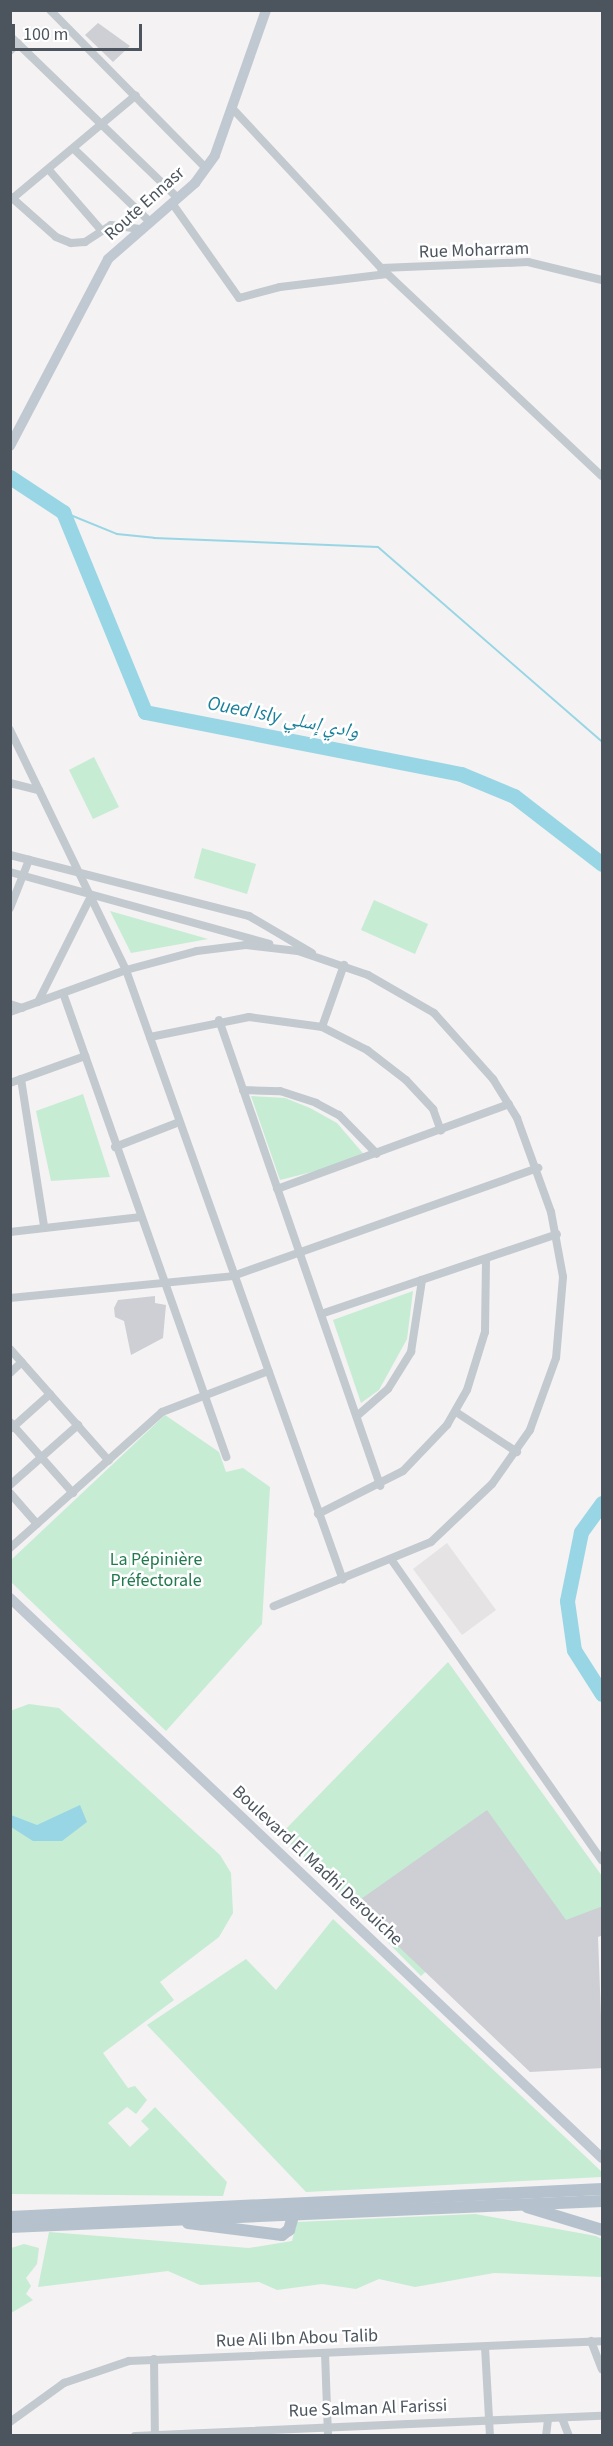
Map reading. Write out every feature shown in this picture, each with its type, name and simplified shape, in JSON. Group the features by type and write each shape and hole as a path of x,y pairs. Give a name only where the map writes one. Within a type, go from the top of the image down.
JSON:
{"main road":[{"path":"10,2227 182,2220 295,2209 603,2188"},
{"path":"10,2217 603,2201"},
{"path":"518,2204 603,2230"},
{"path":"182,2220 211,2230 277,2236 286,2233 295,2209"}],"street":[{"path":"50,10 206,168"},
{"name":"Route Ennasr","path":"12,442 108,259 149,221 175,201 206,168 232,108 266,10"},
{"path":"10,36 105,124 175,201"},
{"path":"10,51 18,43"},
{"path":"136,95 75,150 12,197 64,241 85,242 101,230 117,225 140,230"},
{"path":"232,108 384,271 603,476"},
{"path":"75,150 149,221"},
{"path":"49,170 101,230"},
{"name":"Rue Moharram","path":"175,201 239,298 280,287 384,271 528,262 603,280"},
{"path":"10,730 78,870 88,896 126,970 343,1580"},
{"path":"10,783 39,790"},
{"path":"10,855 78,870 249,916 294,938 313,954"},
{"path":"10,908 26,876 29,860"},
{"path":"10,872 277,948 313,954 344,965 434,1013 509,1104 538,1168 557,1234 563,1277 560,1337 547,1392 517,1452 448,1528 393,1562 274,1606"},
{"path":"38,1002 88,896"},
{"path":"10,1012 126,970 210,948 277,948"},
{"path":"322,1027 344,965"},
{"path":"63,993 226,1457"},
{"path":"10,1004 22,1008"},
{"path":"150,1037 219,1020 265,1017 322,1027 367,1050 405,1080 433,1109 441,1131"},
{"path":"219,1020 380,1486"},
{"path":"10,1083 84,1056"},
{"path":"21,1079 44,1226"},
{"path":"243,1090 280,1091 316,1103 339,1115 377,1154"},
{"path":"277,1189 441,1131 509,1104"},
{"path":"116,1147 179,1122"},
{"path":"10,1298 164,1280 233,1276 538,1168"},
{"path":"10,1232 44,1226 141,1216"},
{"path":"321,1314 557,1234"},
{"path":"318,1514 380,1486 425,1452 456,1412 485,1332 486,1259"},
{"path":"357,1416 388,1389 411,1352 422,1280"},
{"path":"10,1349 109,1461"},
{"path":"10,1373 22,1362"},
{"path":"10,1548 162,1412 268,1371"},
{"path":"51,1394 12,1426 73,1493"},
{"path":"456,1412 517,1452"},
{"path":"10,1485 78,1425"},
{"path":"10,1493 37,1524"},
{"path":"393,1562 603,1860"},
{"name":"Boulevard El Madhi Derouiche","path":"10,1598 603,2158"},
{"name":"Rue Ali Ibn Abou Talib","path":"10,2422 79,2375 154,2359 603,2341"},
{"path":"591,2342 603,2369"},
{"path":"485,2347 490,2436"},
{"path":"325,2353 328,2436"},
{"path":"154,2359 155,2434"},
{"name":"Rue Salman Al Farissi","path":"135,2436 603,2416"},
{"path":"562,2418 569,2436"},
{"path":"546,2436 548,2419"}],"shaded area":[{"path":"447,1543 496,1610 462,1635 413,1569"}],"green space":[{"path":"94,757 119,807 93,819 69,770"},
{"path":"202,848 256,864 247,894 194,878"},
{"path":"374,900 428,924 415,954 361,930"},
{"path":"110,911 208,939 131,953"},
{"path":"83,1094 110,1177 51,1181 36,1111"},
{"path":"251,1096 285,1098 310,1108 337,1123 367,1158 280,1180"},
{"path":"413,1291 407,1339 379,1390 361,1403 333,1320"},
{"name":"La Pépinière Préfectorale","path":"165,1415 219,1452 226,1472 243,1468 270,1487 262,1624 166,1731 11,1582 11,1560"},
{"path":"448,1662 602,1876 602,1934 476,1926 421,1976 281,1834"},
{"path":"29,1704 59,1708 220,1855 231,1873 233,1913 219,1937 160,1982 174,2000 103,2053 128,2088 135,2086 147,2100 136,2114 127,2107 108,2123 130,2147 149,2129 141,2121 155,2107 227,2182 223,2196 11,2194 10,1711"},
{"path":"333,1919 602,2172 602,2177 306,2192 147,2025 246,1959 276,1990"},
{"path":"475,2214 596,2236 602,2239 602,2277 494,2273 415,2287 379,2279 356,2289 322,2284 277,2290 259,2282 200,2285 168,2271 38,2287 49,2232 249,2248 292,2241 297,2222"},
{"path":"24,2244 39,2248 37,2264 26,2278 31,2286 26,2294 33,2300 11,2313 11,2248"}],"water":[{"path":"80,1805 87,1822 62,1841 33,1841 11,1827 11,1815 37,1825"}],"building":[{"path":"98,23 130,46 113,62 85,35"},
{"path":"155,1296 155,1303 166,1305 163,1338 131,1355 124,1321 115,1317 114,1308 118,1300"},
{"path":"487,1810 566,1920 603,1906 603,1935 598,1937 603,2068 530,2072 354,1904"}],"waterway":[{"name":"Oued Isly وادي إسلي","path":"10,477 63,512 145,712 461,774 514,796 602,864"},
{"path":"63,512 117,534 154,538 378,547 602,742"},
{"name":"Oued Isly وادي إسلي","path":"602,1503 581,1532 567,1601 574,1650 602,1694"}]}
